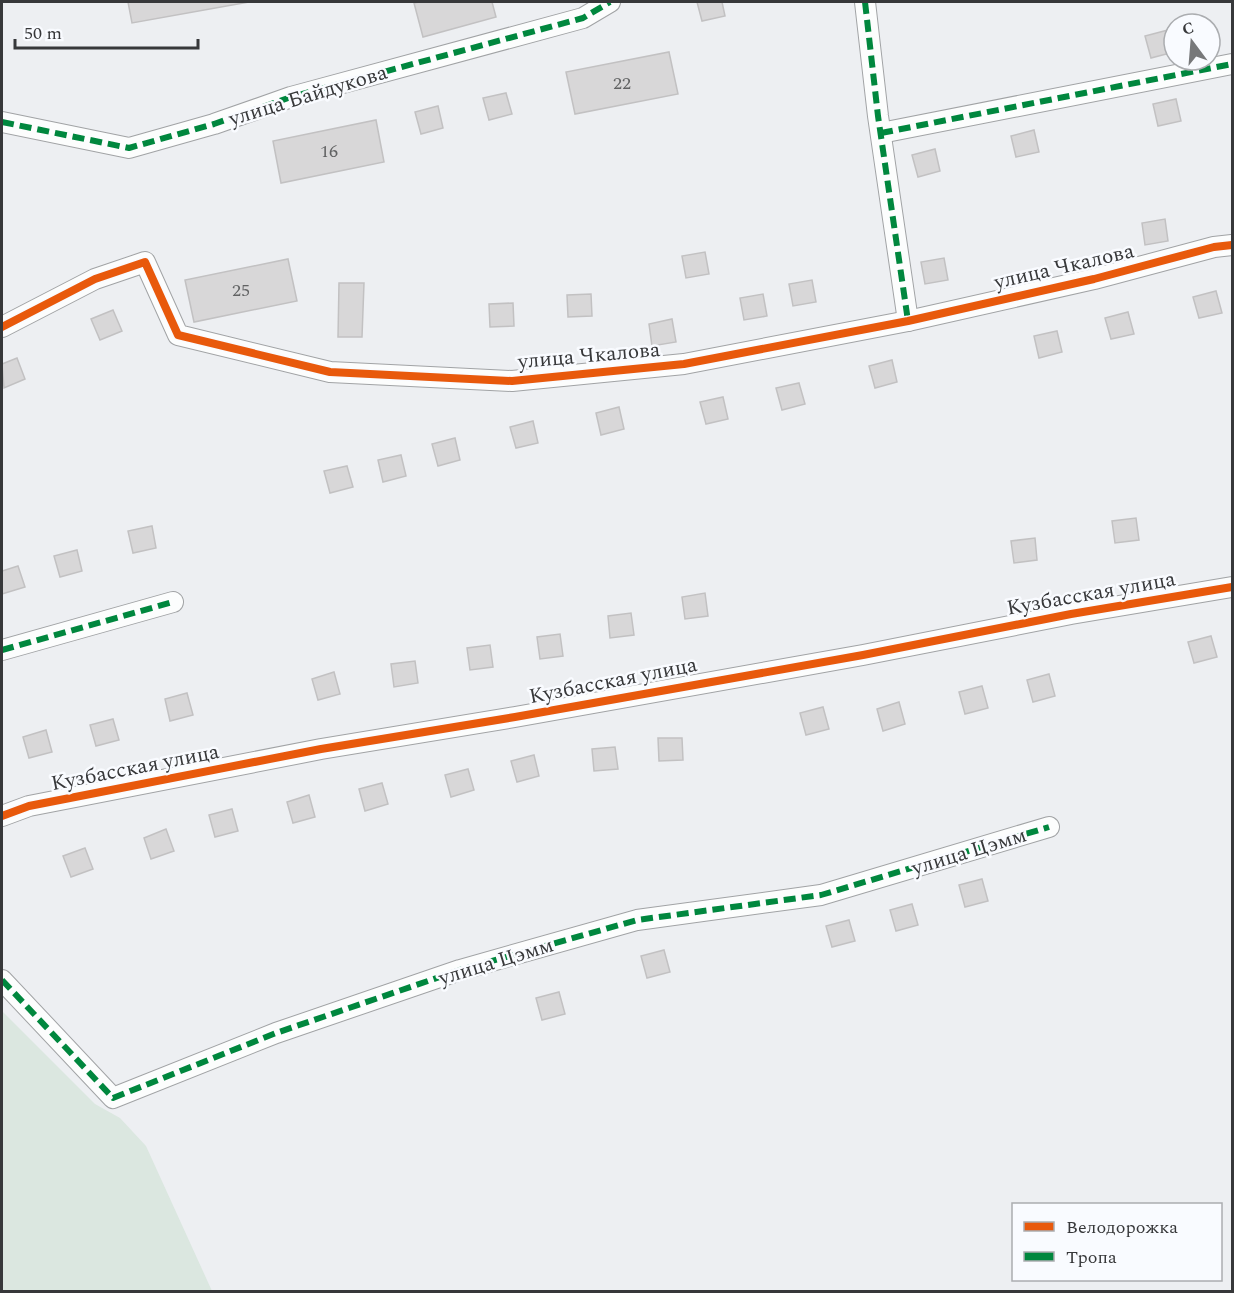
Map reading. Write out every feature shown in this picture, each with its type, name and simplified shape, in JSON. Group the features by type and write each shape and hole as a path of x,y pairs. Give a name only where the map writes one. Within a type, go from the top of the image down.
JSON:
{"street":[{"name":"улица Байдукова","path":"2,122 129,148 214,124 291,97 583,18 610,2"},
{"path":"865,2 908,321"},
{"path":"881,133 1233,64"},
{"name":"улица Чкалова","path":"2,327 96,279 145,262 178,335 330,372 512,381 684,364 908,321 1094,279 1214,247 1233,245"},
{"name":"Кузбасская улица","path":"2,816 29,806 321,749 515,717 863,655 1071,614 1233,587"},
{"path":"2,650 173,602"},
{"name":"улица Цэмм","path":"2,980 113,1098 276,1033 460,970 637,920 821,895 1049,827"}],"shaded area":[{"path":"2,1011 95,1104 120,1118 146,1146 212,1291 2,1291"}],"building":[{"path":"128,2 249,2 132,23"},
{"path":"492,2 496,17 423,37 414,3"},
{"path":"697,2 722,2 725,16 702,21"},
{"path":"1162,32 1162,55 1151,58 1145,36"},
{"path":"669,52 678,94 575,114 566,72"},
{"path":"506,93 512,114 489,120 483,98"},
{"path":"1176,99 1181,121 1158,126 1153,104"},
{"path":"438,106 443,128 421,134 415,112"},
{"path":"376,120 384,162 281,183 273,141"},
{"path":"1034,130 1039,152 1016,157 1011,136"},
{"path":"935,149 940,171 918,177 912,155"},
{"path":"1165,219 1168,241 1145,245 1142,223"},
{"path":"705,252 709,274 686,278 682,256"},
{"path":"944,258 948,280 925,284 921,262"},
{"path":"288,259 297,301 194,322 185,280"},
{"path":"812,280 816,302 793,306 789,284"},
{"path":"339,283 364,283 362,337 338,337"},
{"path":"1216,291 1222,313 1199,318 1193,297"},
{"path":"591,294 592,316 568,317 567,295"},
{"path":"763,294 767,316 744,320 740,298"},
{"path":"513,303 514,326 490,327 489,304"},
{"path":"113,310 122,331 100,340 91,319"},
{"path":"1128,312 1134,334 1111,339 1105,318"},
{"path":"672,319 676,342 652,346 649,324"},
{"path":"1057,331 1062,352 1039,358 1034,336"},
{"path":"17,358 25,379 4,388 2,364"},
{"path":"892,360 897,382 875,388 869,366"},
{"path":"799,383 805,404 782,410 776,388"},
{"path":"723,397 728,419 706,424 700,402"},
{"path":"619,407 624,429 601,435 596,413"},
{"path":"533,421 538,443 516,448 510,427"},
{"path":"455,438 460,460 438,466 432,444"},
{"path":"401,455 406,476 383,482 378,460"},
{"path":"347,466 353,487 330,493 324,471"},
{"path":"1136,518 1139,540 1115,543 1112,521"},
{"path":"152,526 156,548 133,553 128,531"},
{"path":"1035,538 1037,560 1014,563 1011,541"},
{"path":"77,550 82,571 60,577 54,556"},
{"path":"18,566 25,587 2,594 2,571"},
{"path":"705,593 708,616 685,619 682,597"},
{"path":"631,613 634,635 610,638 608,616"},
{"path":"560,634 563,656 540,659 537,637"},
{"path":"1211,636 1217,657 1194,663 1188,642"},
{"path":"490,645 493,667 470,670 467,648"},
{"path":"415,661 418,683 394,687 391,664"},
{"path":"334,672 340,694 318,700 312,679"},
{"path":"1049,674 1055,696 1033,702 1027,680"},
{"path":"982,686 988,708 965,714 959,692"},
{"path":"187,693 193,715 170,721 165,699"},
{"path":"899,702 905,724 883,731 877,709"},
{"path":"823,707 829,729 806,735 800,713"},
{"path":"113,719 119,740 96,746 90,725"},
{"path":"46,730 52,752 29,758 23,737"},
{"path":"658,738 682,738 683,760 659,761"},
{"path":"615,747 618,769 594,771 592,749"},
{"path":"534,755 539,776 517,782 511,761"},
{"path":"468,769 474,790 451,797 445,775"},
{"path":"382,783 388,804 365,811 359,789"},
{"path":"309,795 315,817 293,823 287,802"},
{"path":"232,809 238,831 215,837 209,815"},
{"path":"166,829 174,851 151,859 144,838"},
{"path":"85,848 93,869 71,877 63,856"},
{"path":"982,879 988,901 965,907 959,885"},
{"path":"912,904 918,925 896,931 890,910"},
{"path":"849,920 855,941 832,947 826,926"},
{"path":"664,950 670,972 647,978 641,956"},
{"path":"559,992 565,1014 542,1020 536,998"}],"marked path":[{"path":"2,122 129,148 214,124 291,97 583,18 610,2"},
{"path":"865,2 878,116 908,321"},
{"path":"881,133 1232,64"},
{"path":"2,650 173,602"},
{"path":"2,980 113,1098 276,1033 460,970 637,920 821,895 1049,827"}],"cycle path":[{"path":"2,327 95,279 145,262 178,335 330,372 512,381 684,364 908,321 1094,279 1214,247 1232,245"},
{"path":"2,816 29,806 321,749 515,717 863,655 1071,614 1232,587"}]}
